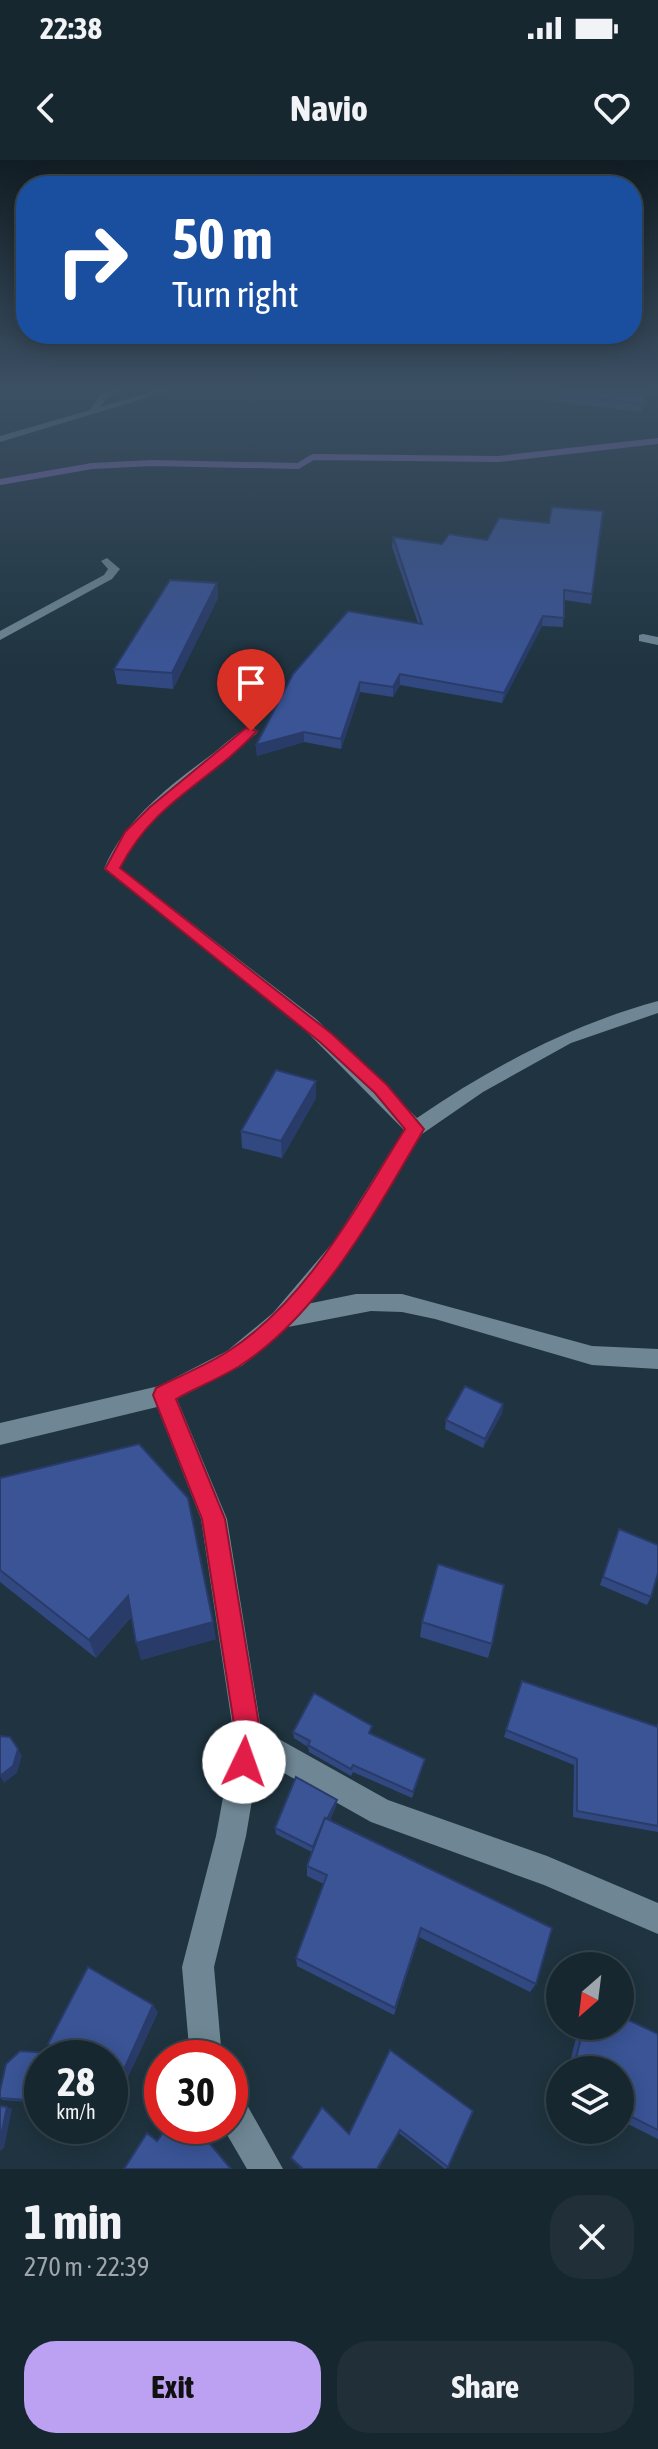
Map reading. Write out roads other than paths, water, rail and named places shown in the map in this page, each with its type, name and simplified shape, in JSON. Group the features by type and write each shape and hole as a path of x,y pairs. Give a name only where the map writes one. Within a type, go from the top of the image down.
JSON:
{"street":[{"path":"0,636 108,577 114,569 107,561"},
{"path":"643,638 658,641"},
{"path":"251,731 155,810 130,835 112,869 326,1038 381,1089 415,1129"},
{"path":"0,1434 164,1395 235,1358 281,1319 342,1246 415,1129 476,1087 565,1039 658,1007"},
{"path":"281,1319 343,1304 401,1303 569,1353 658,1359"},
{"path":"164,1395 214,1519 248,1737 231,1836 198,1967 204,2040"},
{"path":"248,1737 381,1812 547,1871 658,1919"},
{"path":"248,2138 266,2169"}],"waterway":[{"path":"0,482 7,481"}]}
